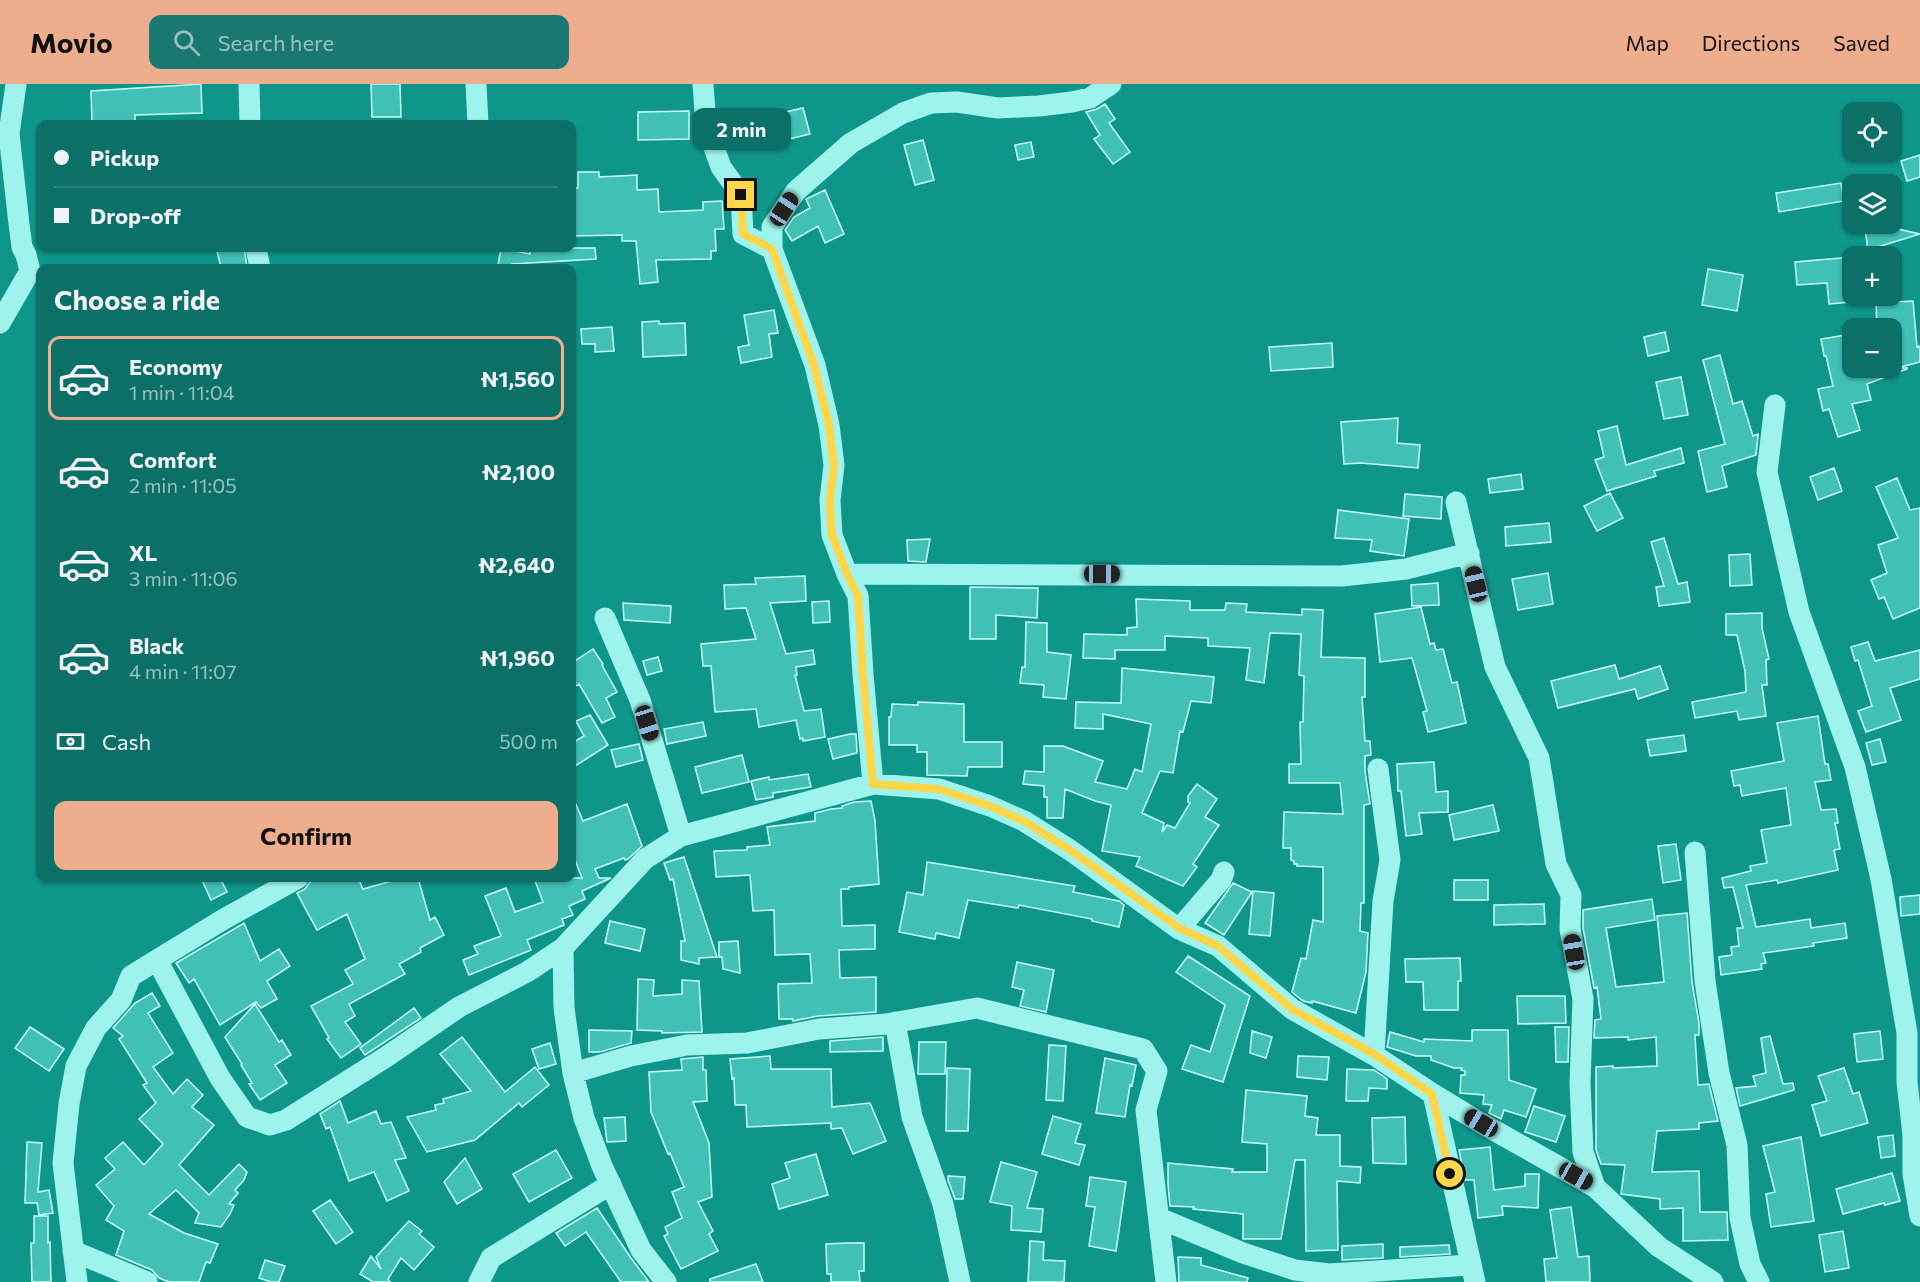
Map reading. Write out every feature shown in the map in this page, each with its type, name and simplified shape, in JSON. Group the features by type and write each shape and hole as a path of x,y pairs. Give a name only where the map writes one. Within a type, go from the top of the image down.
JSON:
{"street":[{"path":"0,323 30,271 22,248 9,134 16,84"},
{"path":"249,84 250,120"},
{"path":"476,84 478,120"},
{"path":"703,84 706,125 721,167 741,195 743,234"},
{"path":"873,784 858,596 832,535 830,500 834,465 829,425 814,365 772,249 772,227 796,191 851,142 903,113 932,103 957,102 998,108 1071,102 1090,98 1112,84"},
{"path":"743,234 772,227"},
{"path":"743,234 772,249"},
{"path":"1775,405 1767,472 1799,612 1855,767 1881,879 1907,1033 1907,1082 1914,1135 1914,1174 1920,1216"},
{"path":"1456,502 1495,667 1539,758 1556,864 1570,895 1570,928 1582,999 1580,1083 1582,1152 1594,1186"},
{"path":"847,574 1342,576 1406,569 1469,553"},
{"path":"605,618 640,700 681,836"},
{"path":"1374,1054 1383,901 1390,860 1378,769"},
{"path":"156,960 220,1078 247,1117 270,1125 286,1120 386,1057 459,1007 526,972 563,948 645,859 681,836 873,784 939,789 990,806 1024,821 1070,850 1179,928 1218,946 1292,1009 1374,1054 1432,1094 1594,1186 1659,1247 1713,1282"},
{"path":"1695,852 1705,981 1719,1073 1737,1145 1740,1218 1750,1264 1759,1282"},
{"path":"1179,928 1221,879 1224,872"},
{"path":"77,1282 63,1163 69,1104 76,1066 96,1028 121,1000 131,976 224,919 291,882"},
{"path":"563,948 564,1008 573,1073 584,1118 602,1166 641,1250 666,1282"},
{"path":"573,1073 632,1056 687,1046 747,1043 819,1029 895,1022 976,1008 1143,1049 1157,1071 1146,1110 1166,1282"},
{"path":"895,1022 912,1117 944,1204 960,1282"},
{"path":"1159,1218 1244,1253 1294,1270 1329,1274 1472,1274 1432,1094"},
{"path":"478,1282 491,1258 611,1184"},
{"path":"73,1251 147,1282"}],"building":[{"path":"201,84 202,113 135,115 135,120 92,120 91,91"},
{"path":"371,84 400,84 401,117 372,117"},
{"path":"1105,104 1115,119 1109,123 1130,152 1113,164 1094,139 1100,135 1086,112"},
{"path":"803,108 810,134 749,149 743,122"},
{"path":"689,111 689,139 638,140 638,112"},
{"path":"923,140 934,180 915,185 904,145"},
{"path":"1031,142 1034,157 1018,160 1015,145"},
{"path":"1920,155 1920,177 1907,181 1902,161"},
{"path":"578,172 599,172 599,177 637,175 637,190 658,189 659,212 703,210 703,202 722,201 724,229 715,229 716,251 711,251 711,259 656,260 658,282 640,284 636,241 622,241 622,235 576,236 576,188 578,188"},
{"path":"1841,183 1842,201 1779,212 1776,193"},
{"path":"825,190 844,234 825,243 818,226 792,241 785,230 794,217 810,208 806,199"},
{"path":"1902,230 1920,234 1881,246 1867,246 1866,234 1902,234"},
{"path":"576,248 595,248 596,259 498,264 500,252 530,254 530,252 576,252"},
{"path":"217,252 245,252 247,264 220,264"},
{"path":"1842,258 1842,303 1829,304 1827,283 1797,285 1795,262"},
{"path":"1708,269 1743,275 1737,311 1702,305"},
{"path":"1913,301 1917,347 1920,346 1920,362 1902,367 1902,318 1877,318 1876,306 1902,306 1902,302"},
{"path":"774,310 778,333 769,334 772,357 741,363 738,347 749,345 744,315"},
{"path":"659,321 659,324 685,323 686,355 643,357 642,322"},
{"path":"612,327 614,351 595,352 595,344 582,344 581,329"},
{"path":"1665,332 1669,351 1648,356 1644,337"},
{"path":"1842,336 1842,378 1883,378 1867,384 1871,400 1852,404 1860,430 1838,437 1829,409 1823,411 1818,389 1833,386 1821,339"},
{"path":"1332,343 1333,367 1271,371 1269,347"},
{"path":"1720,355 1733,404 1742,401 1753,436 1758,434 1758,436 1756,455 1722,466 1727,487 1707,492 1698,451 1725,444 1703,360"},
{"path":"1681,377 1688,415 1664,419 1656,382"},
{"path":"1398,418 1397,443 1420,445 1418,468 1361,463 1344,464 1341,422"},
{"path":"1617,426 1626,465 1681,448 1684,463 1654,471 1656,476 1607,491 1595,460 1604,457 1598,431"},
{"path":"1834,468 1842,491 1818,500 1810,477"},
{"path":"1521,474 1523,489 1490,493 1488,479"},
{"path":"1897,478 1910,510 1920,508 1920,608 1893,619 1884,597 1879,599 1871,580 1887,573 1878,545 1898,538 1876,487"},
{"path":"1610,493 1623,518 1597,531 1584,506"},
{"path":"1405,494 1442,497 1441,519 1403,516"},
{"path":"1338,510 1409,519 1404,556 1370,551 1372,540 1335,538"},
{"path":"1549,523 1551,542 1506,546 1505,527"},
{"path":"1664,538 1678,584 1687,582 1690,602 1659,606 1656,587 1664,586 1651,542"},
{"path":"930,539 926,562 908,561 907,540"},
{"path":"1750,554 1752,585 1730,586 1729,555"},
{"path":"1548,573 1553,604 1518,610 1512,579"},
{"path":"805,576 806,601 770,603 786,654 813,650 815,664 796,667 797,675 795,675 804,711 821,709 825,737 803,741 803,738 800,739 796,720 759,727 756,709 715,712 711,666 703,666 701,644 756,639 746,608 725,609 724,585 756,584 755,578"},
{"path":"1438,583 1439,605 1412,606 1411,585"},
{"path":"970,587 1038,588 1037,618 996,615 996,639 970,639"},
{"path":"1136,599 1190,601 1190,610 1225,610 1226,603 1247,604 1246,612 1302,615 1302,609 1323,610 1321,657 1365,658 1365,697 1362,697 1365,741 1370,741 1371,755 1365,756 1370,804 1364,805 1364,903 1361,903 1360,931 1368,933 1366,972 1356,1013 1312,1001 1312,1003 1303,1001 1292,992 1301,958 1306,959 1313,920 1323,922 1323,867 1297,866 1291,860 1291,848 1283,848 1284,812 1343,814 1340,783 1289,783 1289,764 1301,764 1300,722 1303,722 1304,676 1299,675 1301,634 1270,633 1264,683 1246,680 1250,648 1208,646 1208,638 1165,636 1165,650 1115,650 1115,659 1083,658 1084,634 1127,635 1127,628 1137,627"},
{"path":"829,601 830,622 813,623 812,602"},
{"path":"623,603 671,606 670,623 624,620"},
{"path":"1421,607 1430,644 1434,643 1436,650 1443,649 1452,683 1457,682 1466,723 1428,732 1423,712 1427,711 1412,658 1380,662 1375,614"},
{"path":"1762,613 1762,628 1769,659 1766,660 1767,685 1762,685 1766,716 1739,720 1737,711 1695,718 1692,702 1746,692 1745,671 1737,635 1726,635 1726,614"},
{"path":"1026,622 1047,623 1047,652 1071,655 1066,699 1043,697 1044,685 1020,683 1022,667 1025,667"},
{"path":"1868,642 1875,661 1920,650 1920,679 1890,688 1901,720 1866,732 1858,711 1872,706 1858,660 1855,661 1851,647"},
{"path":"593,649 617,692 606,698 615,717 602,723 579,684 576,686 576,660"},
{"path":"658,657 662,671 647,675 643,661"},
{"path":"1615,665 1619,679 1660,666 1668,689 1638,699 1635,689 1558,708 1551,681"},
{"path":"1122,668 1214,677 1211,703 1191,701 1183,732 1180,731 1173,773 1160,771 1142,813 1164,823 1162,832 1167,825 1175,828 1190,803 1188,796 1197,784 1217,799 1205,817 1219,825 1193,864 1197,867 1183,886 1136,866 1140,857 1102,851 1111,805 1065,789 1063,818 1047,818 1047,797 1044,797 1044,786 1023,784 1025,771 1044,772 1044,746 1063,746 1103,761 1095,782 1127,789 1135,769 1142,772 1151,724 1103,714 1103,729 1075,728 1076,702 1121,703"},
{"path":"918,702 964,704 964,742 1002,742 1002,767 968,767 967,776 927,775 927,752 917,752 917,745 889,745 889,717 891,717 892,704 918,705"},
{"path":"590,715 608,745 576,765 576,741 584,736 576,721"},
{"path":"1818,716 1825,764 1828,764 1831,780 1815,782 1821,810 1836,809 1838,823 1835,823 1840,849 1834,850 1838,870 1778,883 1777,880 1746,885 1756,927 1810,919 1811,928 1845,923 1847,938 1813,943 1814,946 1763,953 1766,963 1761,964 1762,969 1721,975 1719,957 1732,955 1731,947 1739,946 1737,928 1743,928 1733,887 1724,888 1722,878 1751,871 1750,866 1767,863 1761,830 1791,825 1786,788 1742,796 1740,785 1734,786 1731,771 1784,761 1777,723"},
{"path":"703,722 706,736 667,744 664,729"},
{"path":"856,734 857,753 833,759 828,739"},
{"path":"1684,735 1686,751 1650,756 1647,740"},
{"path":"1880,739 1886,762 1872,765 1866,743"},
{"path":"639,744 643,760 616,767 611,750"},
{"path":"742,755 749,782 702,793 695,767"},
{"path":"1434,762 1436,792 1448,791 1448,812 1419,813 1422,834 1406,836 1401,791 1398,791 1397,764"},
{"path":"808,774 811,787 773,793 773,797 756,800 751,781"},
{"path":"871,801 875,820 879,884 841,889 842,926 875,925 875,949 839,950 840,978 876,977 876,1012 818,1016 793,1021 793,1019 779,1019 778,984 812,983 810,954 775,955 774,910 753,911 750,875 716,877 714,851 747,850 747,847 770,845 767,827 815,821 815,813 842,808 854,802"},
{"path":"576,804 583,821 627,804 642,846 628,859 624,858 595,869 599,878 611,878 582,891 585,899 569,906 573,915 562,919 564,925 527,940 531,950 469,975 463,960 478,954 474,946 501,936 485,896 506,888 515,912 543,902 535,882 576,882 576,878 582,878 576,862"},
{"path":"1493,805 1499,831 1454,840 1449,815"},
{"path":"1676,844 1681,880 1663,883 1658,846"},
{"path":"684,857 717,957 699,958 699,964 681,960 681,941 685,941 673,879 670,880 664,863"},
{"path":"927,862 1075,886 1073,892 1119,901 1124,905 1119,927 1092,921 1092,919 1019,905 1018,908 968,900 959,938 936,933 935,939 899,932 907,892 923,895"},
{"path":"1454,880 1488,880 1488,900 1454,900"},
{"path":"203,882 222,882 227,892 211,900"},
{"path":"310,882 360,882 363,889 388,882 419,882 430,920 435,917 444,935 420,948 421,952 399,964 405,974 349,1004 355,1016 345,1022 361,1044 341,1058 327,1039 329,1038 311,1006 353,984 345,970 365,959 347,914 317,930 297,893 305,889"},
{"path":"1233,883 1252,892 1224,935 1205,923"},
{"path":"1253,891 1274,893 1270,936 1249,934"},
{"path":"1920,895 1920,914 1901,916 1900,897"},
{"path":"1652,899 1655,920 1606,928 1616,987 1664,982 1657,916 1687,913 1692,982 1699,1023 1699,1035 1695,1035 1698,1085 1709,1084 1718,1121 1699,1123 1699,1129 1657,1131 1652,1172 1699,1171 1700,1212 1727,1212 1728,1240 1683,1241 1683,1208 1660,1209 1660,1199 1621,1194 1625,1165 1601,1164 1596,1150 1596,1067 1657,1066 1656,1037 1628,1040 1628,1037 1594,1038 1595,1020 1601,1019 1597,987 1594,988 1583,928 1583,910"},
{"path":"1544,904 1545,924 1494,925 1494,905"},
{"path":"610,921 645,929 640,951 605,943"},
{"path":"244,923 260,961 279,949 290,966 267,981 277,999 261,1008 256,1002 220,1025 194,979 189,983 176,963"},
{"path":"738,941 740,973 723,969 722,957 719,957 719,942"},
{"path":"1188,956 1250,996 1223,1082 1182,1069 1191,1045 1210,1052 1225,1005 1176,972"},
{"path":"1460,958 1461,981 1458,981 1458,1010 1424,1010 1423,982 1406,982 1405,959"},
{"path":"1017,962 1054,970 1046,1012 1020,1006 1024,990 1012,987"},
{"path":"638,979 654,980 653,996 682,994 682,980 699,981 702,1032 662,1033 662,1031 637,1030"},
{"path":"152,993 160,1006 148,1013 173,1053 153,1067 173,1094 187,1079 203,1095 192,1107 214,1125 179,1165 209,1195 239,1164 247,1172 244,1180 235,1190 238,1193 229,1204 234,1205 221,1227 195,1223 199,1213 176,1190 149,1214 184,1233 218,1244 210,1263 206,1262 199,1282 169,1282 159,1278 152,1270 116,1255 124,1231 106,1220 114,1206 96,1185 115,1169 105,1158 123,1142 144,1165 163,1144 139,1119 156,1103 143,1085 147,1083 119,1039 123,1036 113,1028 135,1003"},
{"path":"1517,996 1565,996 1566,1023 1518,1024"},
{"path":"255,1004 279,1042 282,1040 291,1055 275,1065 287,1083 260,1100 249,1084 252,1083 225,1037"},
{"path":"414,1008 421,1018 365,1055 360,1048"},
{"path":"30,1027 64,1049 49,1071 15,1048"},
{"path":"1555,1027 1569,1027 1568,1062 1556,1062"},
{"path":"589,1030 632,1031 631,1043 600,1052 589,1052"},
{"path":"1472,1030 1508,1030 1509,1080 1536,1089 1526,1117 1504,1110 1501,1119 1489,1113 1492,1105 1483,1104 1484,1095 1460,1093 1461,1075 1465,1075 1462,1068 1454,1068 1431,1060 1431,1056 1416,1056 1387,1047 1390,1032 1424,1042 1424,1039 1472,1041"},
{"path":"1252,1031 1272,1037 1266,1058 1250,1053"},
{"path":"1880,1031 1883,1059 1857,1062 1854,1034"},
{"path":"1770,1036 1783,1084 1793,1083 1794,1090 1740,1106 1736,1088 1756,1086 1753,1076 1766,1073 1761,1038"},
{"path":"462,1037 505,1092 535,1067 549,1085 522,1107 519,1103 475,1140 427,1152 407,1117 436,1110 435,1105 444,1103 443,1099 471,1091 440,1054"},
{"path":"883,1037 883,1051 830,1052 830,1041"},
{"path":"919,1042 946,1042 945,1074 918,1074"},
{"path":"550,1043 556,1064 539,1069 532,1049"},
{"path":"1049,1045 1066,1046 1063,1101 1046,1100"},
{"path":"770,1056 771,1069 831,1069 832,1107 870,1103 886,1141 853,1154 842,1128 831,1129 831,1123 747,1127 746,1105 735,1105 734,1078 732,1079 730,1059"},
{"path":"1298,1056 1329,1057 1327,1080 1297,1077"},
{"path":"703,1057 703,1070 706,1070 707,1101 693,1102 709,1143 712,1197 698,1202 713,1231 709,1234 718,1251 681,1269 664,1236 668,1234 665,1227 682,1218 672,1192 684,1187 651,1112 649,1072 682,1070 681,1059"},
{"path":"1105,1058 1136,1065 1125,1117 1096,1113"},
{"path":"947,1068 970,1069 968,1131 946,1131"},
{"path":"1844,1068 1853,1094 1859,1092 1868,1123 1821,1136 1812,1105 1827,1101 1818,1076"},
{"path":"1347,1069 1374,1070 1387,1079 1387,1089 1369,1088 1368,1101 1346,1101"},
{"path":"1246,1090 1307,1096 1305,1116 1318,1118 1316,1135 1340,1135 1340,1166 1361,1167 1360,1183 1337,1181 1338,1250 1306,1251 1305,1160 1295,1160 1281,1239 1243,1239 1243,1214 1170,1206 1168,1163 1233,1169 1232,1172 1267,1172 1267,1144 1242,1142"},
{"path":"340,1101 348,1123 376,1111 381,1124 391,1122 406,1158 395,1160 409,1191 387,1201 374,1172 349,1181 330,1127 326,1129 320,1114"},
{"path":"1534,1106 1565,1116 1556,1142 1525,1132"},
{"path":"1053,1116 1081,1124 1075,1143 1085,1145 1079,1165 1042,1154"},
{"path":"625,1117 626,1141 607,1142 604,1118"},
{"path":"1405,1117 1406,1164 1373,1163 1372,1118"},
{"path":"1893,1135 1895,1156 1881,1158 1878,1137"},
{"path":"1801,1137 1814,1221 1771,1227 1766,1194 1775,1192 1763,1146"},
{"path":"27,1142 42,1143 38,1192 49,1190 53,1213 39,1215 37,1202 25,1203"},
{"path":"1490,1147 1494,1190 1525,1186 1525,1174 1539,1174 1538,1208 1502,1206 1503,1215 1478,1218 1474,1180 1465,1180 1459,1150"},
{"path":"556,1150 572,1178 529,1202 513,1174"},
{"path":"816,1154 828,1195 779,1209 772,1184 790,1178 785,1163"},
{"path":"465,1158 482,1189 457,1204 444,1182"},
{"path":"1001,1162 1037,1172 1027,1208 1043,1209 1041,1232 1011,1230 1012,1206 990,1202"},
{"path":"1892,1173 1900,1201 1843,1214 1836,1189"},
{"path":"948,1176 965,1177 963,1199 955,1199"},
{"path":"1090,1177 1126,1182 1116,1251 1089,1246 1095,1207 1086,1206"},
{"path":"330,1200 353,1232 336,1244 313,1211"},
{"path":"1571,1207 1578,1257 1589,1256 1590,1282 1546,1282 1544,1259 1557,1258 1550,1210"},
{"path":"597,1208 649,1282 621,1282 586,1232 565,1246 556,1233"},
{"path":"34,1216 48,1216 51,1282 32,1282 31,1243 34,1243"},
{"path":"409,1221 422,1231 419,1234 434,1247 414,1270 401,1258 388,1279 390,1282 373,1282 360,1274 371,1256 381,1269 376,1257"},
{"path":"1843,1231 1849,1268 1825,1272 1819,1235"},
{"path":"1030,1241 1044,1242 1043,1260 1065,1261 1064,1282 1028,1282"},
{"path":"864,1243 864,1271 859,1271 860,1282 831,1282 831,1274 827,1274 826,1244"},
{"path":"1383,1244 1383,1258 1342,1260 1342,1246"},
{"path":"1449,1245 1450,1254 1400,1257 1400,1247"},
{"path":"1178,1257 1201,1258 1201,1265 1248,1278 1247,1282 1179,1282"},
{"path":"265,1260 285,1266 279,1282 259,1278"},
{"path":"756,1264 763,1282 710,1282 710,1279"}],"route":[{"path":"741,195 743,234 772,249 814,365 829,425 834,465 830,500 832,535 858,596 873,784 939,789 990,806 1024,821 1070,850 1179,928 1218,946 1292,1009 1374,1054 1432,1094 1450,1174"}]}
